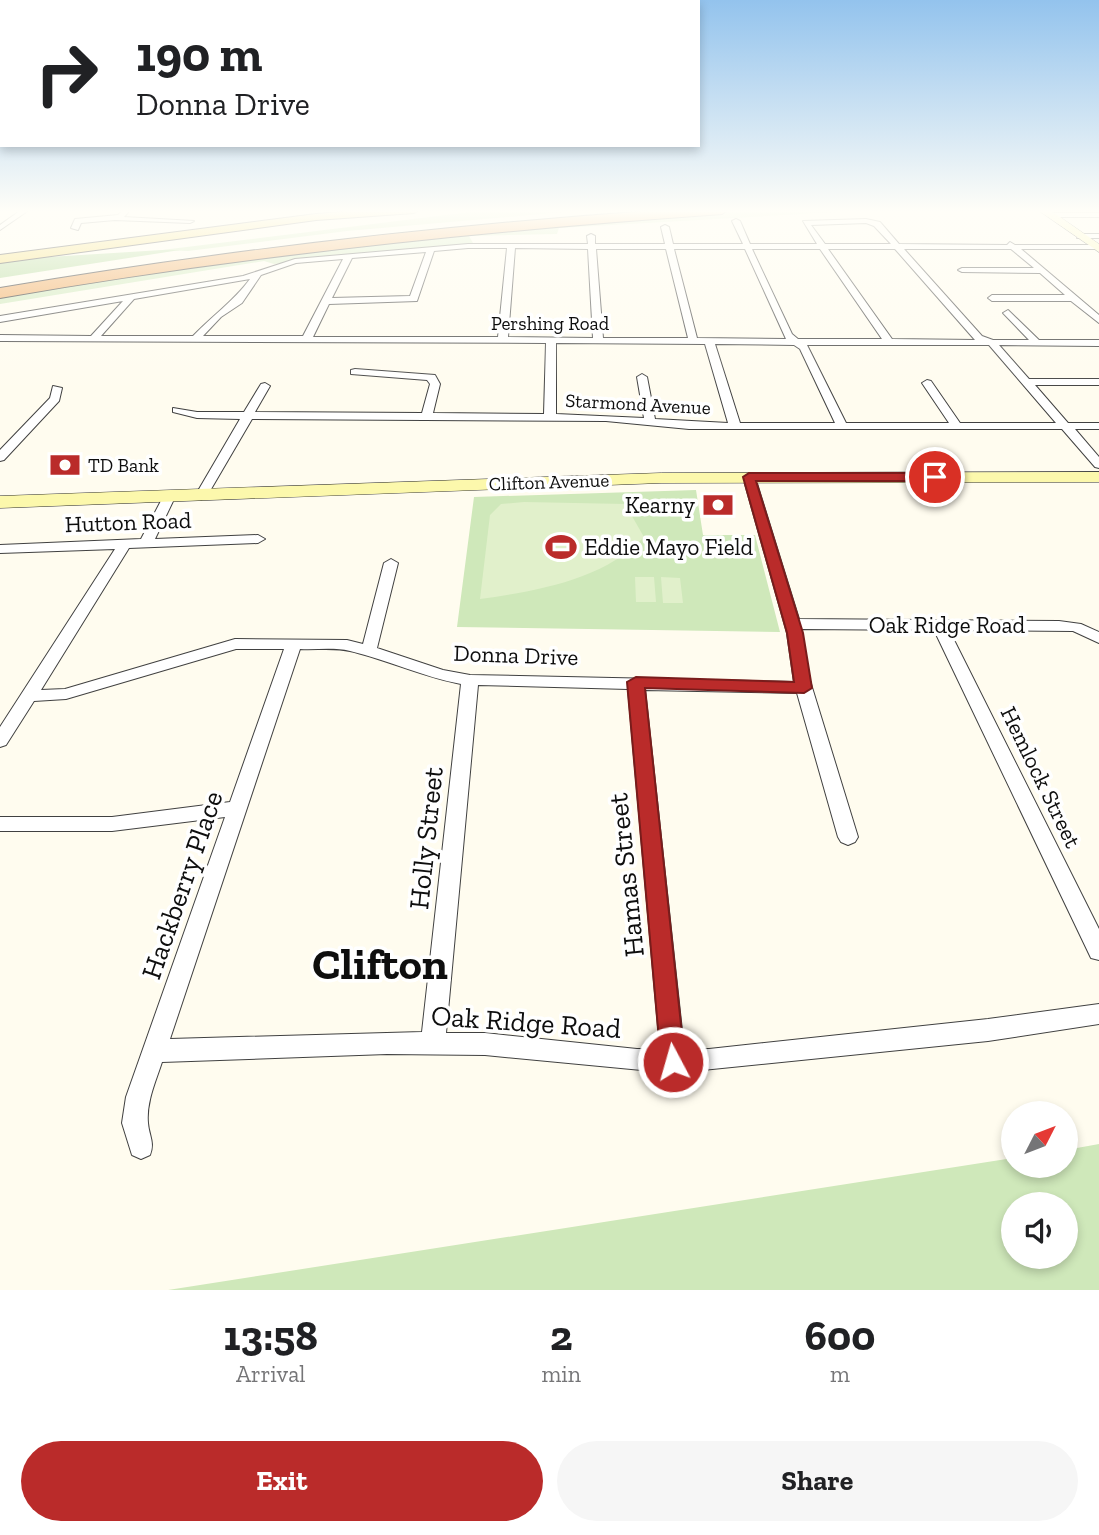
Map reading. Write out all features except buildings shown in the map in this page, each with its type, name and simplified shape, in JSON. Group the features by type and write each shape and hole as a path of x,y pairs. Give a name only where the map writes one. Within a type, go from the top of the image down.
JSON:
{"highway":[{"path":"0,284 97,270"},
{"path":"0,293 140,270"}],"main road":[{"name":"Clifton Avenue","path":"0,502 749,477 1099,477"}],"street":[{"path":"0,319 269,270"},
{"path":"307,339 342,270"},
{"path":"327,301 414,299 424,270"},
{"path":"503,340 509,270"},
{"path":"593,270 598,341"},
{"path":"677,270 693,341"},
{"path":"758,270 788,336 804,347 842,426"},
{"path":"839,270 889,342"},
{"path":"919,270 979,338 991,342 1099,464"},
{"path":"978,270 1041,271 1099,320"},
{"path":"196,338 218,314 239,302 258,274"},
{"path":"93,339 133,295"},
{"path":"992,298 1073,298"},
{"path":"1008,313 1036,342"},
{"name":"Pershing Road","path":"0,338 1099,342"},
{"path":"550,417 551,340"},
{"path":"709,341 735,426"},
{"path":"355,372 431,377 435,384 427,416"},
{"path":"642,377 650,423"},
{"path":"1026,382 1099,382"},
{"path":"927,383 957,426"},
{"path":"201,495 265,386"},
{"path":"0,457 55,399 57,388"},
{"name":"Starmond Avenue","path":"177,410 197,415 621,418 650,423 735,426 1099,426"},
{"path":"749,477 792,624 804,688 848,837"},
{"path":"146,542 169,497"},
{"name":"Hutton Road","path":"0,549 258,539"},
{"path":"0,741 125,543"},
{"path":"369,650 391,563"},
{"name":"Oak Ridge Road","path":"792,624 1076,627 1099,638"},
{"name":"Hemlock Street","path":"939,625 1099,951"},
{"name":"Donna Drive","path":"28,696 66,694 235,644 347,645 440,675 470,680 804,688"},
{"name":"Hackberry Place","path":"141,1146 135,1123 138,1097 293,644"},
{"name":"Holly Street","path":"433,1043 470,680"},
{"name":"Hamas Street","path":"636,682 673,1062"},
{"path":"0,824 112,824 238,808"},
{"name":"Oak Ridge Road","path":"155,1051 433,1043 485,1044 673,1062 988,1030 1099,1014"}],"green space":[{"path":"0,270 50,270 0,278"},
{"path":"164,270 208,270 0,304 0,296"},
{"path":"696,490 703,535 755,535 780,632 457,627 474,497"},
{"name":"Eddie Mayo Field","path":"501,504 625,504 644,537 628,552 609,564 568,581 480,599 490,515"},
{"path":"635,577 654,577 656,602 636,602"},
{"path":"661,577 680,578 683,603 663,603"},
{"path":"1099,1144 1099,1290 168,1290 1001,1160 1001,1178 1078,1178 1078,1148"}],"place":[{"name":"TD Bank","path":"65,465"},
{"name":"Kearny","path":"718,505"},
{"name":"Eddie Mayo Field","path":"561,547"}],"district":[{"name":"Clifton","path":"380,963"}],"route":[{"path":"673,1062 636,682 804,688 799,671 795,633 749,477 935,477"}]}
